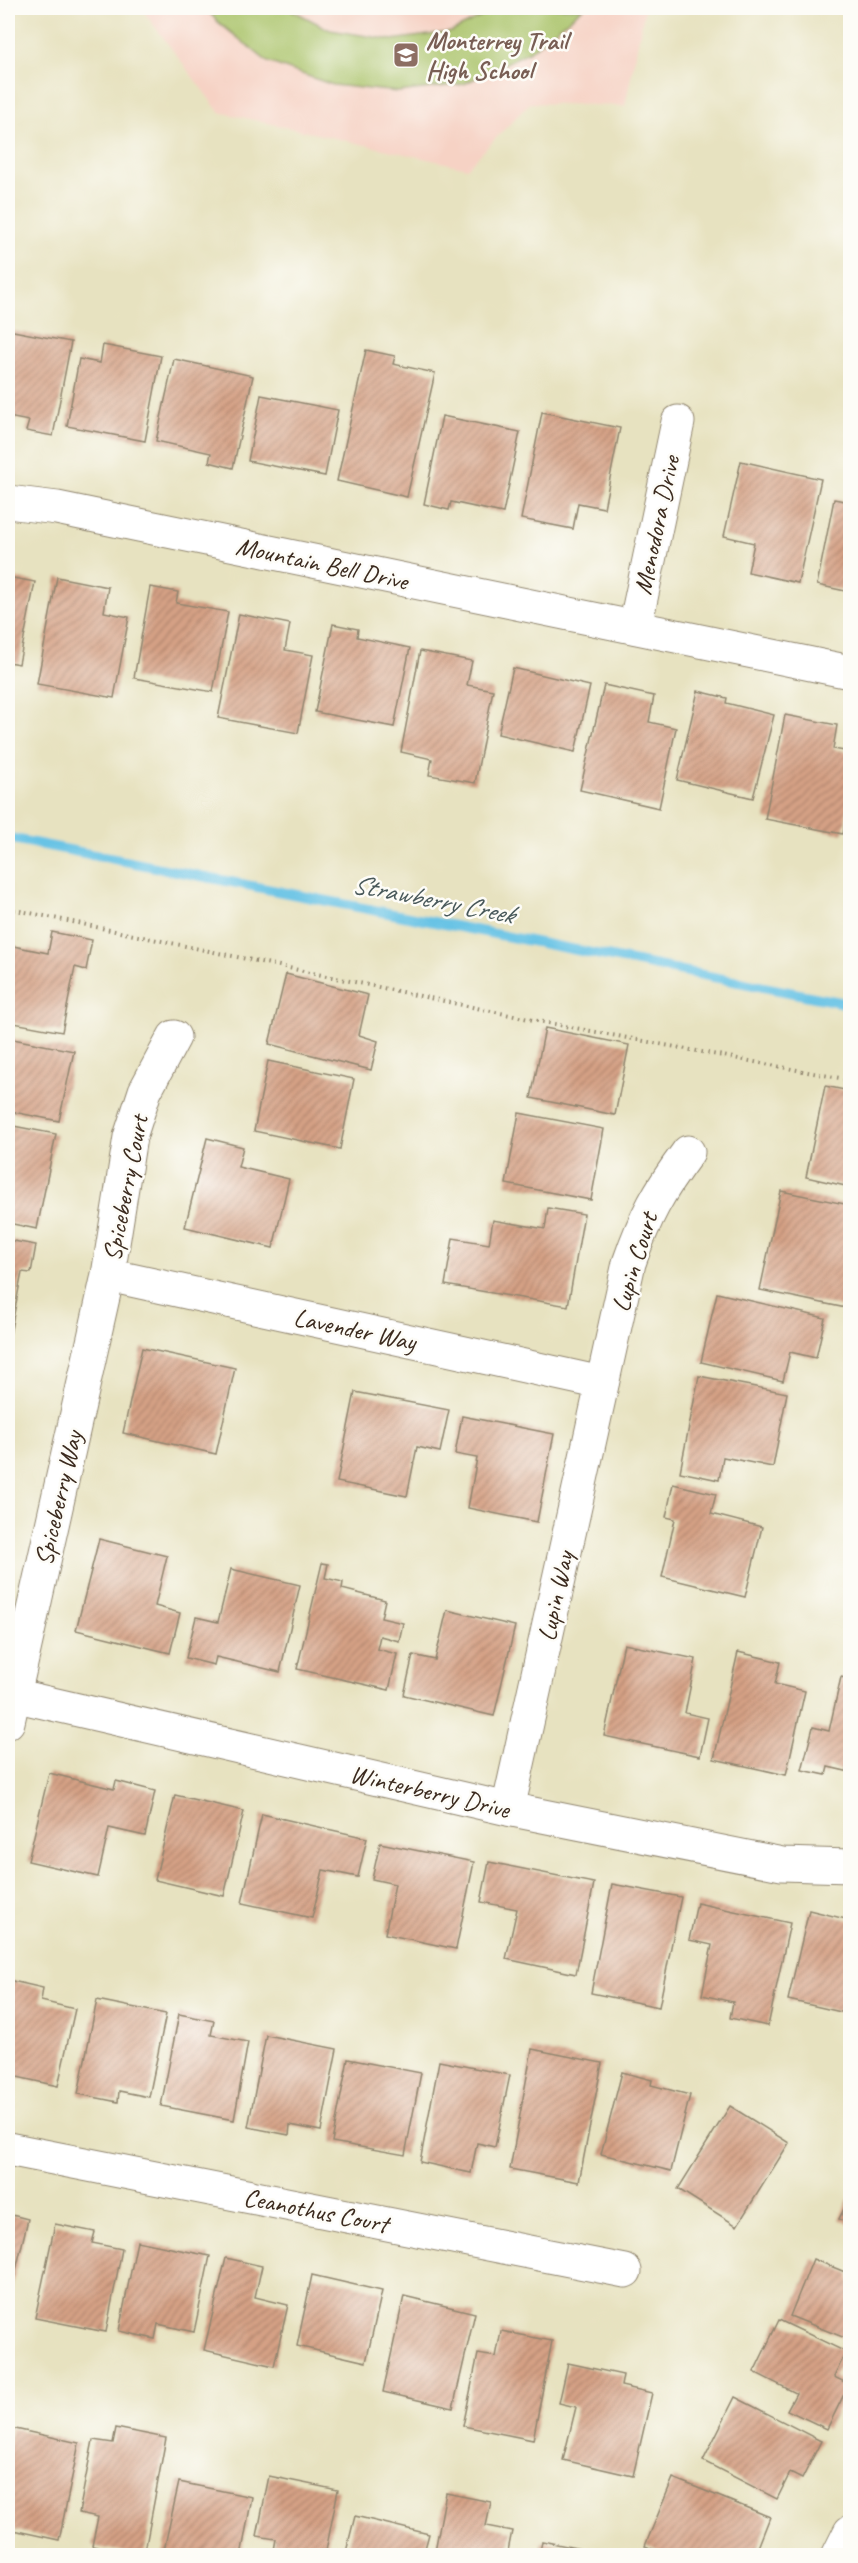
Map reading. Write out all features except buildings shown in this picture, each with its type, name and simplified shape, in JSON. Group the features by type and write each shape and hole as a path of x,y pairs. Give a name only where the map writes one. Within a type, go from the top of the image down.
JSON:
{"street":[{"name":"Menodora Drive","path":"635,627 678,422"},
{"name":"Mountain Bell Drive","path":"8,502 57,508 850,672"},
{"name":"Spiceberry Court","path":"108,1275 130,1137 145,1091 174,1037"},
{"name":"Lupin Court","path":"602,1383 629,1263 642,1223 662,1186 688,1152"},
{"name":"Lavender Way","path":"108,1275 602,1383"},
{"name":"Spiceberry Way","path":"10,1708 108,1275"},
{"name":"Lupin Way","path":"508,1809 602,1383"},
{"name":"Winterberry Drive","path":"10,1708 782,1864 850,1866"},
{"name":"Ceanothus Court","path":"8,2149 625,2271"},
{"path":"838,2556 850,2532"}],"path":[{"path":"8,910 28,912 538,1021 850,1080"}],"shaded area":[{"name":"Monterrey Trail High School","path":"141,8 645,8 625,106 530,103 467,168 219,112"}],"green space":[{"path":"205,8 288,8 330,30 392,40 451,32 499,8 583,8 530,51 464,84 398,92 333,85 268,62 218,22"}],"waterway":[{"name":"Strawberry Creek","path":"8,838 850,1004"}],"place":[{"name":"Monterrey Trail High School","path":"406,55"}]}
